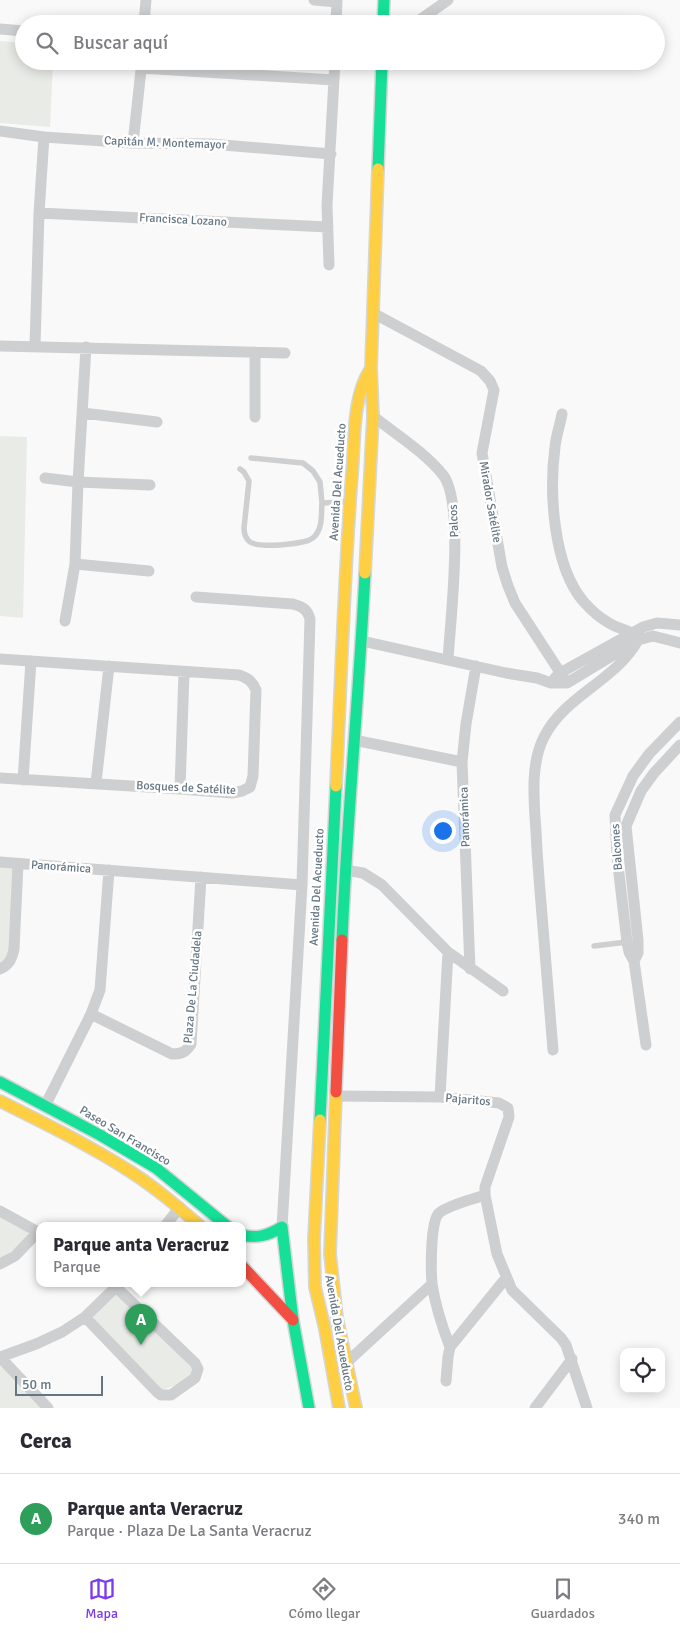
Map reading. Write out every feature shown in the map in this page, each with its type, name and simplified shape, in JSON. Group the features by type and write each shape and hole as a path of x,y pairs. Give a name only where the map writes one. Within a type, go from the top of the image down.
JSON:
{"street":[{"path":"145,15 146,0"},
{"path":"314,0 337,1 336,15"},
{"path":"383,15 384,0"},
{"path":"427,15 448,0"},
{"path":"0,29 15,30"},
{"path":"133,143 141,70"},
{"path":"214,70 334,80"},
{"path":"329,265 327,205 335,70"},
{"name":"Avenida Del Acueducto","path":"356,1408 337,1318 330,1254 345,870 362,641 373,416 371,368 382,70"},
{"name":"Capitán M. Montemayor","path":"0,131 44,137 133,143 211,144 331,154"},
{"path":"35,346 39,213 44,137"},
{"name":"Francisca Lozano","path":"39,213 328,227"},
{"name":"Mirador Satélite","path":"373,313 481,371 490,381 494,390 482,453 502,567 515,603 567,683"},
{"path":"0,346 286,353"},
{"path":"65,621 75,564 86,347"},
{"path":"255,352 255,418"},
{"name":"Avenida Del Acueducto","path":"339,1408 316,1287 313,1259 350,502 358,400 363,382 371,368"},
{"path":"83,413 157,422"},
{"path":"562,414 555,446 552,490 555,525 562,559 568,575 583,601 610,624 634,636"},
{"name":"Palcos","path":"373,416 429,460 444,476 453,498 455,522 454,556 448,660"},
{"path":"45,478 78,482 150,485"},
{"path":"75,564 149,571"},
{"name":"Avenida Del Acueducto","path":"196,597 293,604 302,606 308,611 310,619 302,885 282,1227 293,1320 309,1408"},
{"path":"362,641 537,678 551,683 567,683 634,636 643,627 657,623 680,626"},
{"path":"553,1050 534,811 538,757 543,739 553,721 564,708 628,655 634,636"},
{"path":"551,683 560,673 634,636 654,636 680,643"},
{"path":"0,659 184,672 180,789"},
{"path":"22,780 31,662"},
{"path":"96,784 109,666"},
{"name":"Panorámica","path":"470,968 462,762 466,724 476,666"},
{"name":"Bosques de Satélite","path":"0,778 232,794 250,787 254,776 256,690 253,683 239,675 184,672"},
{"name":"Balcones","path":"646,1045 634,961 629,952 627,942 617,857 615,815 633,776 649,754 680,722"},
{"path":"354,740 462,762"},
{"name":"Balcones","path":"634,961 638,953 638,940 626,826 641,791 654,773 680,745"},
{"name":"Panorámica","path":"0,862 302,885"},
{"path":"0,969 7,966 12,959 14,950 18,864"},
{"path":"44,1106 91,1014 100,990 109,870"},
{"path":"345,870 363,873 382,885 448,952 503,991"},
{"name":"Plaza De La Ciudadela","path":"91,1014 172,1054 181,1054 188,1050 191,1044 201,877"},
{"path":"440,1097 448,952"},
{"name":"Paseo San Francisco","path":"0,1082 100,1135 156,1168 221,1222"},
{"name":"Pajaritos","path":"336,1096 440,1097 499,1103 508,1108 509,1117 489,1174 485,1195"},
{"path":"0,1101 106,1156 149,1184 180,1207 196,1222"},
{"path":"446,1382 450,1347 432,1284 432,1230 434,1220 439,1213 446,1209 485,1195 497,1254 506,1278 512,1290 523,1303 561,1338 566,1345 587,1408"},
{"path":"168,1222 180,1207"},
{"path":"0,1211 36,1230"},
{"path":"246,1236 256,1238 267,1236 282,1227"},
{"path":"0,1264 15,1256 36,1235"},
{"path":"246,1270 293,1320"},
{"path":"450,1347 506,1278"},
{"path":"346,1363 432,1284"},
{"path":"48,1408 0,1357 62,1332 85,1316 116,1287"},
{"path":"85,1316 161,1395 171,1395 195,1378 198,1369 195,1363 120,1287"},
{"path":"535,1408 572,1359"}],"lane":[{"path":"240,469 249,480 244,535 251,542 257,545 271,545 309,541 315,537 320,528 322,503 320,482 313,471 303,463 251,458"},
{"path":"322,503 350,502"},
{"path":"594,946 627,942"}],"shaded area":[{"path":"0,41 15,42 15,70 53,70 50,127 0,123"},
{"path":"0,436 27,437 23,618 0,616"},
{"path":"0,862 18,864 14,949 0,969"},
{"path":"0,1212 36,1231 36,1233 0,1259"},
{"path":"116,1287 197,1374 195,1378 157,1392 85,1317"},
{"path":"0,1357 48,1408 0,1408"}],"traffic: fast":[{"path":"383,15 384,0"},
{"path":"378,169 382,70"},
{"path":"342,940 365,573"},
{"path":"320,1120 336,786"},
{"path":"0,1082 100,1135 156,1168 222,1222"},
{"path":"246,1236 263,1236 282,1227 293,1320 309,1408"}],"traffic: slow":[{"path":"365,573 373,416 371,368 378,169"},
{"path":"336,786 355,420 360,393 370,370"},
{"path":"336,1092 330,1254 337,1318 356,1408"},
{"path":"0,1101 83,1143 115,1162 158,1191 195,1222"},
{"path":"320,1120 314,1239 315,1287 325,1329 339,1408"}],"traffic: jam":[{"path":"336,1092 342,940"},
{"path":"246,1270 293,1320"}],"place":[{"name":"Parque anta Veracruz","path":"141,1345"}]}
